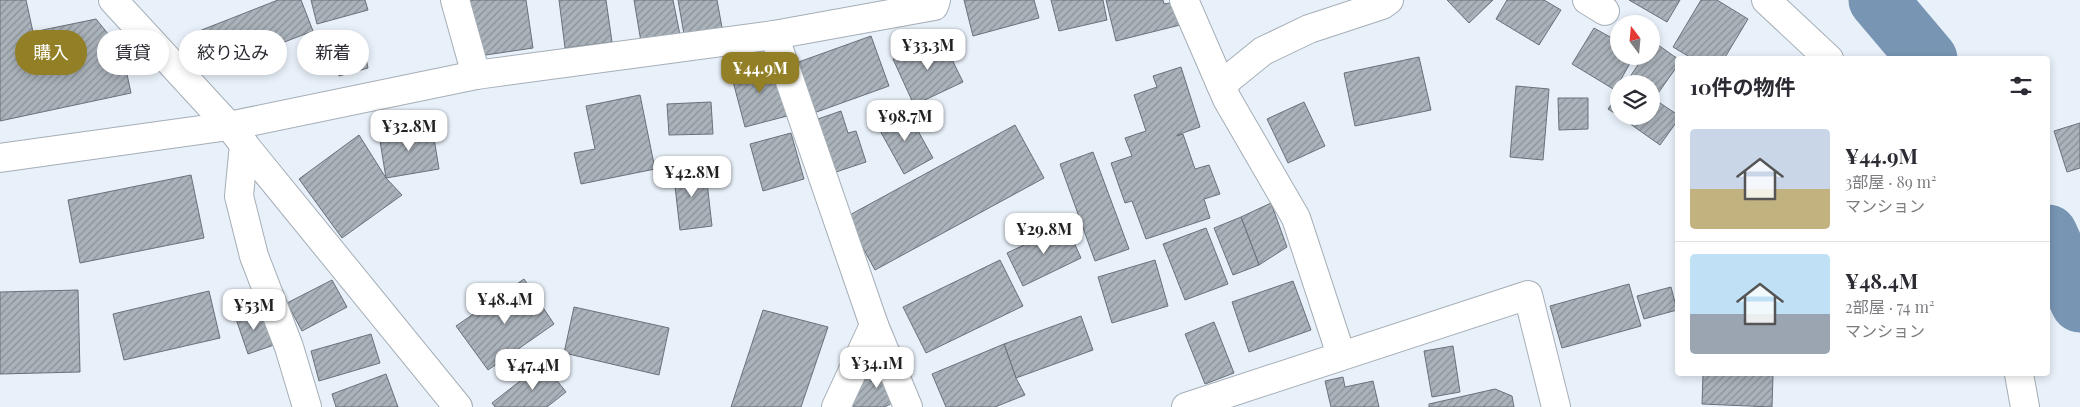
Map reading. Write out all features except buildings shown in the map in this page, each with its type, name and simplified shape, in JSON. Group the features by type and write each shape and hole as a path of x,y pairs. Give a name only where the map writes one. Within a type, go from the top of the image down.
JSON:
{"street":[{"path":"113,0 236,135 458,407"},
{"path":"455,0 476,75"},
{"path":"0,158 236,135 476,75 774,35 934,6 936,0"},
{"path":"1184,0 1221,85 1296,218 1341,356"},
{"path":"1221,85 1263,51 1310,29 1382,5 1389,0"},
{"path":"1766,0 1827,56"},
{"path":"774,35 874,325 908,407"},
{"path":"236,135 239,196 254,256 289,347 307,407"},
{"path":"1186,407 1528,295 1556,407"},
{"path":"836,407 874,325"},
{"path":"2019,376 2025,407"}],"waterway":[{"path":"1878,0 1925,56"},
{"path":"2050,238 2080,303"}]}
